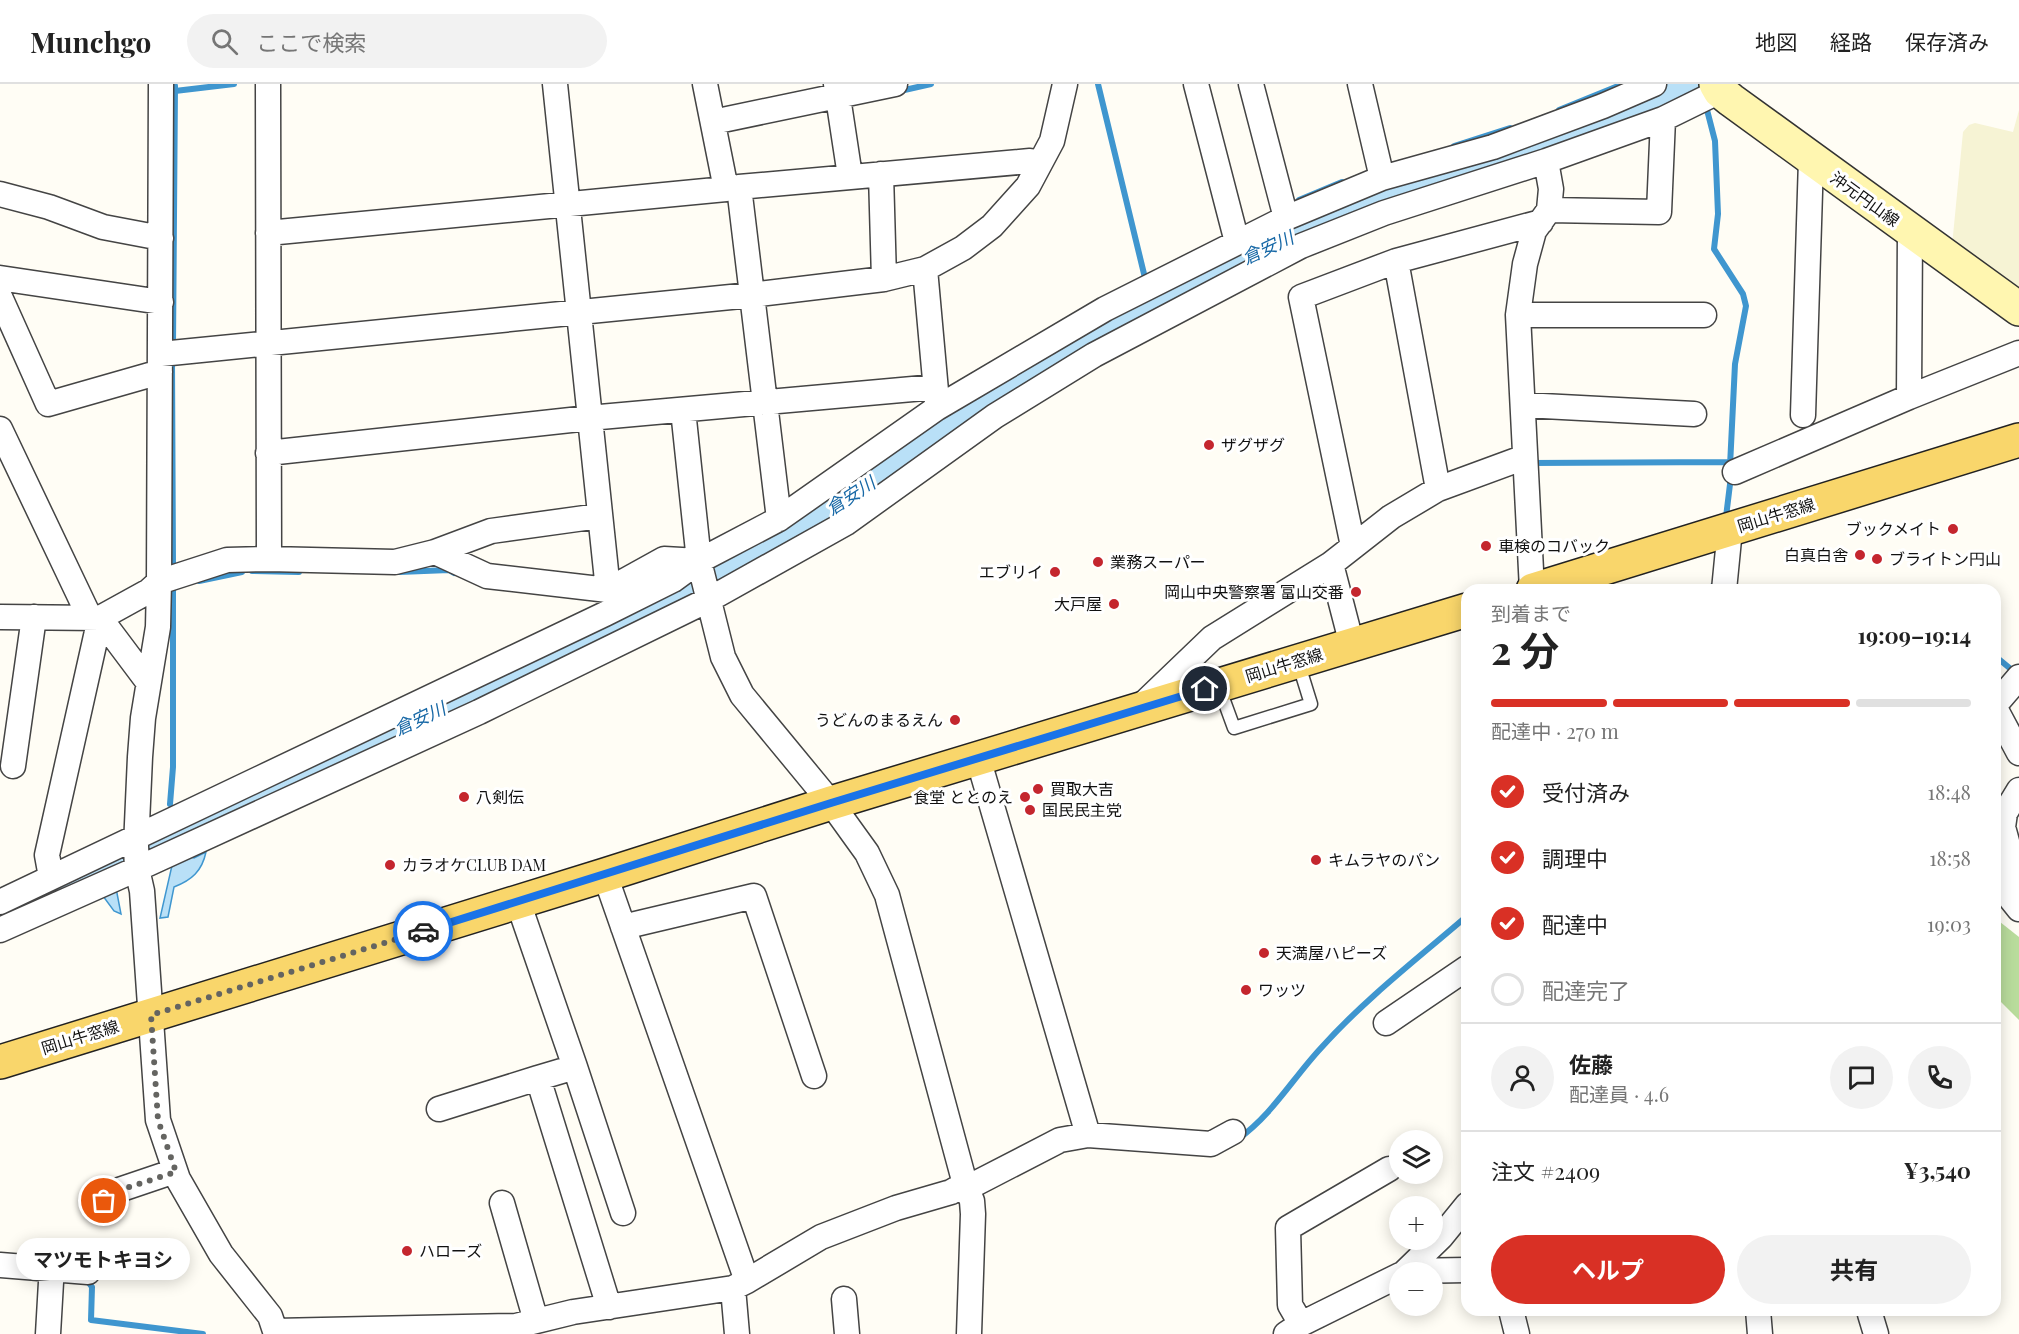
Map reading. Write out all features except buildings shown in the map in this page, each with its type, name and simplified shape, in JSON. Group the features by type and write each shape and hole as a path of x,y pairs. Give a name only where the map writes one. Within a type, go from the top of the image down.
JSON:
{"main road":[{"name":"沖元円山線","path":"1718,88 1811,160 2019,309"},
{"name":"岡山牛窓線","path":"1552,584 2019,440"},
{"name":"岡山牛窓線","path":"0,1062 831,803 1461,612"}],"street":[{"path":"161,84 161,302 166,358 158,627 148,682 140,757 136,854 142,891 158,1120 178,1179 221,1254 270,1316 276,1332 516,1326 573,1312 737,1290 821,1237 896,1208 951,1191 967,1190 1060,1140 1088,1136 1211,1144 1233,1132"},
{"path":"268,84 268,559"},
{"path":"555,84 608,590"},
{"path":"705,84 719,121 733,188 751,294 779,519"},
{"path":"719,121 895,84"},
{"path":"0,297 48,404 166,358 268,343 884,279 925,269 963,248 992,226 1028,186 1052,141 1065,84"},
{"path":"1196,84 1236,236"},
{"path":"1251,84 1284,212"},
{"path":"1360,84 1380,172"},
{"path":"0,902 51,877 136,854 479,712 705,581 846,524 995,416 1094,355 1114,326 1236,236 1284,212 1380,172 1493,147 1603,106 1654,84"},
{"path":"0,930 102,884 136,854 605,614 674,580 705,581 779,519 936,397 1114,326 1384,213 1546,161 1663,119 1718,88"},
{"path":"838,97 850,176"},
{"path":"1353,546 1301,297 1396,261 1545,216 1659,212 1663,119"},
{"path":"1803,415 1811,160"},
{"path":"268,233 566,206 850,176 1030,161 1040,164"},
{"path":"1533,584 1518,315 1525,264 1534,231 1545,216 1551,189 1546,161"},
{"path":"881,174 884,279"},
{"path":"0,194 49,207 103,227 161,238"},
{"path":"1909,397 1910,231"},
{"path":"1396,261 1438,489"},
{"path":"925,269 936,397"},
{"path":"0,278 161,302"},
{"path":"1518,315 1704,315"},
{"path":"1735,472 1909,397 2019,353"},
{"path":"268,453 589,418 765,403 936,397"},
{"path":"1523,405 1694,414"},
{"path":"683,410 705,581 723,657 742,695 831,803 867,853 887,895 973,1214 969,1334"},
{"path":"0,429 99,622 148,682"},
{"path":"1136,710 1212,638 1332,569 1353,546 1391,516 1438,489 1526,461"},
{"path":"0,616 34,622 99,622 149,591 159,582 227,560 395,562 435,552 491,531 599,516"},
{"path":"1725,584 1730,529"},
{"path":"435,552 488,576 608,590 664,559 705,581"},
{"path":"1332,569 1352,645"},
{"path":"13,766 34,622"},
{"path":"51,877 47,855 99,622"},
{"path":"2001,698 2019,676"},
{"path":"2001,718 2019,753"},
{"path":"978,758 1088,1136"},
{"path":"2019,790 2006,813 2003,826 2011,855 2011,899 2019,909"},
{"path":"605,875 737,1290 737,1334"},
{"path":"623,927 754,896 814,1076"},
{"path":"518,902 623,1213"},
{"path":"1386,1023 1461,972"},
{"path":"440,1109 575,1067"},
{"path":"538,1078 609,1307"},
{"path":"1389,1169 1288,1228 1290,1305 1294,1329 1389,1281"},
{"path":"104,1201 104,1195 176,1172"},
{"path":"502,1203 536,1321"},
{"path":"1415,1262 1441,1237 1461,1212"},
{"path":"0,1265 88,1272"},
{"path":"1443,1271 1461,1270"},
{"path":"48,1334 51,1281"},
{"path":"844,1299 847,1334"},
{"path":"1512,1316 1517,1334"},
{"path":"1758,1316 1760,1334"},
{"path":"1871,1316 1876,1334"}],"lane":[{"path":"1219,685 1234,728 1311,704 1298,661"}],"shaded area":[{"path":"2019,110 2019,298 1952,246 1963,132 1969,125 1975,123 2013,132"}],"green space":[{"path":"2001,923 2019,937 2019,1020 2001,1002"}],"water":[{"path":"206,852 195,874 174,887 168,917 160,918 173,861 187,856 194,858"},
{"path":"116,888 121,914 114,911 100,892"}],"waterway":[{"path":"175,91 234,84"},
{"path":"900,91 931,84"},
{"path":"1098,84 1145,278 1148,277"},
{"path":"1559,110 1623,84"},
{"name":"倉安川","path":"0,918 692,590 827,511 1099,332 1259,252 1380,198 1525,151 1702,84"},
{"path":"173,346 175,86"},
{"path":"1706,106 1715,141 1718,214 1714,249 1743,294 1746,306 1735,364 1730,466"},
{"path":"1454,146 1510,128"},
{"path":"1299,200 1342,182"},
{"path":"172,360 173,566"},
{"path":"1530,463 1730,462"},
{"path":"1726,517 1731,476"},
{"path":"399,572 449,570 454,573"},
{"path":"252,571 299,572"},
{"path":"199,581 242,572"},
{"path":"170,804 173,767 173,585"},
{"path":"2001,661 2012,670"},
{"path":"1238,1139 1272,1108 1321,1048 1355,1013 1461,921"},
{"path":"86,1279 92,1287 91,1320 203,1334"}],"way so far":[{"path":"104,1201 104,1195 176,1172 158,1120 151,1015 423,931"}],"place":[{"name":"ザグザグ","path":"1209,445"},
{"name":"ブックメイト","path":"1953,529"},
{"name":"車検のコバック","path":"1486,546"},
{"name":"白真白舎","path":"1860,555"},
{"name":"ブライトン円山","path":"1877,559"},
{"name":"業務スーパー","path":"1098,562"},
{"name":"エブリイ","path":"1055,572"},
{"name":"岡山中央警察署 富山交番","path":"1356,592"},
{"name":"大戸屋","path":"1114,604"},
{"name":"うどんのまるえん","path":"955,720"},
{"name":"買取大吉","path":"1038,789"},
{"name":"八剣伝","path":"464,797"},
{"name":"食堂 ととのえ","path":"1025,797"},
{"name":"国民民主党","path":"1030,810"},
{"name":"キムラヤのパン","path":"1316,860"},
{"name":"カラオケCLUB DAM","path":"390,865"},
{"name":"天満屋ハピーズ","path":"1264,953"},
{"name":"ワッツ","path":"1246,990"},
{"name":"マツモトキヨシ","path":"104,1201"},
{"name":"ハローズ","path":"407,1251"}],"route":[{"path":"423,931 1205,689"}]}
